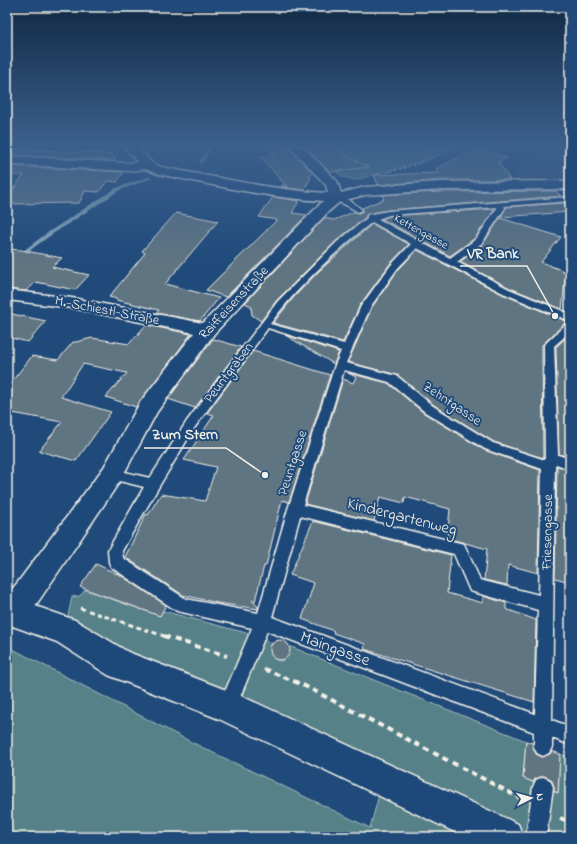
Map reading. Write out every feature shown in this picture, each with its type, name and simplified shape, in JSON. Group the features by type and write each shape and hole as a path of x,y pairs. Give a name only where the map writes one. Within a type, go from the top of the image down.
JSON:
{"street":[{"path":"242,185 312,197 336,198 332,185"},
{"name":"Raiffeisenstraße","path":"9,611 28,592 112,474 149,407 206,330 324,208 336,198 365,190 441,186 520,185"},
{"name":"M.-Schiestl-Straße","path":"7,295 72,303 206,330"},
{"path":"9,611 65,630 119,664 228,706 505,837"}],"lane":[{"path":"336,198 349,203 358,210"},
{"path":"371,218 388,213 570,199"},
{"path":"451,262 479,241 501,208 498,204"},
{"name":"Kettengasse","path":"371,218 416,244 506,291 570,318"},
{"name":"Peuntgraben","path":"115,550 152,484 191,424 281,303 340,244 371,218"},
{"name":"Peuntgasse","path":"228,706 263,622 295,509 340,365 366,306 394,266 416,244"},
{"name":"Friesengasse","path":"543,748 550,462 549,345 570,326"},
{"path":"272,327 347,349"},
{"name":"Zehntgasse","path":"340,365 393,379 429,409 488,446 550,462 570,464"},
{"path":"112,474 152,484"},
{"name":"Kindergartenweg","path":"295,509 459,549 475,586 546,606"},
{"name":"Maingasse","path":"115,550 116,562 183,606 263,622 570,736"},
{"path":"536,837 539,809 544,787"}],"path":[{"path":"77,607 247,662 303,685 482,777 539,809"}],"green space":[{"path":"85,590 160,616 163,611 250,634 272,643 270,647 271,655 274,659 280,661 288,655 289,646 526,741 523,778 558,793 560,754 570,758 570,837 7,837 7,646 191,742 370,828 383,780 65,630 72,597 80,596"}],"building":[{"path":"16,185 104,185 99,192 85,191 79,203 7,204 7,197"},
{"path":"283,185 287,187 286,185 306,185 304,190 281,187"},
{"path":"556,191 561,196 388,210 367,214 366,217 336,241 277,300 261,321 252,315 251,306 245,303 324,218 334,220 354,212 359,213 363,211 362,208 384,199 382,195 441,192"},
{"path":"273,197 299,201 292,213 307,215 226,297 206,290 277,220 259,217"},
{"path":"565,203 570,209 570,212 501,217 506,207"},
{"path":"495,209 475,238 450,256 382,219 389,216"},
{"path":"176,213 218,221 165,284 219,298 200,321 156,313 159,310 109,297 145,253 142,251"},
{"path":"500,218 561,237 541,262 566,272 562,309 510,288 460,262 483,244"},
{"path":"372,224 409,244 390,264 360,305 343,342 273,323 294,297 319,271"},
{"path":"7,249 21,250 62,258 52,267 89,275 75,290 36,282 26,291 7,289"},
{"path":"417,250 502,294 568,322 565,323 542,345 543,458 494,442 434,405 397,375 348,362 372,307 398,270"},
{"path":"7,313 46,321 28,342 7,337"},
{"path":"146,325 191,334 136,407 106,397 127,373 83,364 61,397 111,412 76,461 39,451 62,422 7,412 7,380 12,381 32,356 58,360 73,342 92,338 129,344"},
{"path":"570,334 570,457 559,454 556,347"},
{"path":"285,335 339,352 334,364"},
{"path":"213,339 241,347 195,408 168,399"},
{"path":"253,351 330,375 289,502 282,500 266,566 264,566 255,601 252,600 258,609 218,603 183,595 125,557 146,514 148,515 161,494 205,501 216,467 184,460 214,415 207,413"},
{"path":"348,373 388,383 424,413 484,450 540,470 538,573 508,565 507,585 484,580 487,549 447,538 450,509 405,497 404,503 380,497 374,521 305,504 343,379 353,383 356,377"},
{"path":"557,466 570,470 570,582 555,578"},
{"path":"313,521 451,555 447,593 483,603 483,596 506,603 506,609 536,620 534,702 364,649 365,644 333,633 334,631 302,619 314,583 290,575"},
{"path":"96,564 117,573 166,605 160,616 80,587"},
{"path":"280,640 287,643 290,650 287,657 280,660 273,657 270,650 273,643"},
{"path":"526,741 532,743 536,754 542,757 550,754 552,751 560,754 558,793 554,791 554,786 551,779 544,776 535,779 533,782 523,778"}],"waterway":[{"path":"7,265 49,234 118,189 129,185"}],"place":[{"name":"VR Bank","path":"555,316"},
{"name":"Zum Stern","path":"265,475"}]}
